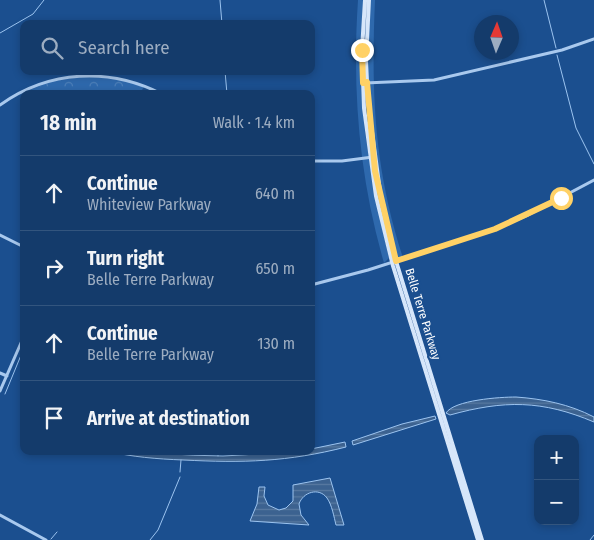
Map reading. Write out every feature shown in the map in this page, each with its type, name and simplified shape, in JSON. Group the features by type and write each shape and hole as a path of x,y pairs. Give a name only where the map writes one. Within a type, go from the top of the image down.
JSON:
{"main road":[{"name":"Belle Terre Parkway","path":"365,0 365,83 371,157 382,225 482,540"},
{"name":"Belle Terre Parkway","path":"365,83 369,0"},
{"name":"Belle Terre Parkway","path":"394,262 478,540"}],"street":[{"path":"365,83 434,80 566,49 594,39"},
{"path":"29,90 40,84 80,76 124,79 152,90"},
{"path":"0,106 20,95"},
{"path":"315,161 371,157"},
{"path":"315,283 394,262 510,224 594,180"},
{"path":"0,235 20,245"},
{"path":"0,391 20,345"},
{"path":"0,372 7,376"},
{"path":"0,516 46,540"}],"green space":[{"path":"358,0 364,0 363,107 365,132 375,196 389,258 384,263 375,231 359,133 356,67"},
{"path":"370,0 375,0 374,99 380,161 393,225 403,258 396,256 375,162 371,130 368,65"},
{"path":"81,77 114,78 144,86 142,90 29,90 53,81"}],"shaded area":[{"path":"516,397 565,405 594,417 594,422 540,406 506,405 450,415 446,413 458,405 467,402"},
{"path":"435,416 436,419 353,445 352,441 402,424"},
{"path":"345,442 346,447 315,454 315,448"},
{"path":"129,455 194,455 309,455 265,460 205,461"},
{"path":"330,478 344,525 336,525 332,508 327,498 316,492 304,496 299,504 301,515 309,525 250,521 257,504 259,487 265,487 264,496 268,505 279,510 286,508 293,501 293,485"}],"waterway":[{"path":"23,20 33,14 44,0"},
{"path":"220,0 222,20"},
{"path":"544,0 556,48"},
{"path":"0,33 20,21"},
{"path":"557,55 576,128 594,164"},
{"path":"225,75 227,90"},
{"path":"5,394 20,358"},
{"path":"180,472 181,460"},
{"path":"150,540 158,530 180,477"},
{"path":"51,539 57,532"},
{"path":"590,540 594,535"}],"route":[{"path":"362,50 363,83 367,82 369,123 375,171 383,212 396,261 480,235 513,222 561,198"}]}
